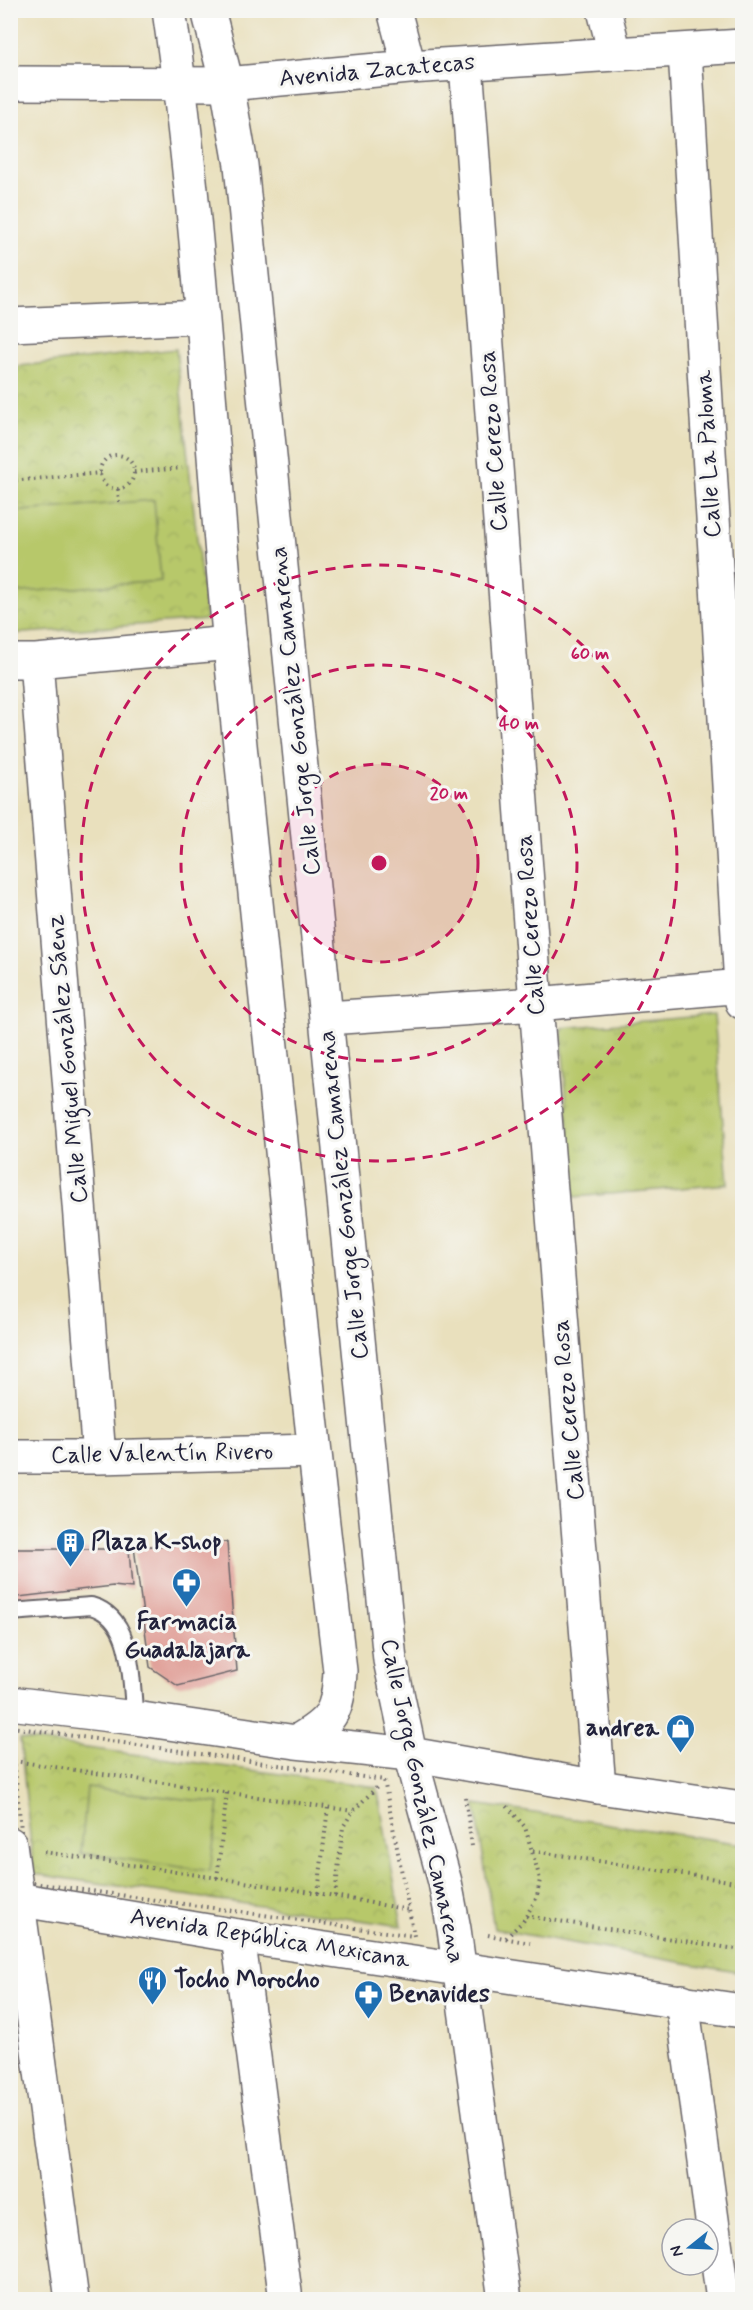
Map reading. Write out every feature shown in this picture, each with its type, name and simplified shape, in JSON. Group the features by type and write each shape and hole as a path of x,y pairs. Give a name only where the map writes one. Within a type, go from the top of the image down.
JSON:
{"street":[{"path":"169,10 188,146 230,643 340,1680 334,1711 315,1731 296,1742"},
{"name":"Calle Jorge González Camarena","path":"208,10 227,84 241,165 390,1660 410,1754 445,1882 454,1929 505,2300"},
{"path":"393,10 409,67"},
{"path":"604,10 615,54"},
{"name":"Avenida Zacatecas","path":"10,83 227,84 409,67 742,46"},
{"name":"Calle La Paloma","path":"685,51 742,992"},
{"name":"Calle Cerezo Rosa","path":"466,64 536,1004 599,1786"},
{"path":"10,324 202,317"},
{"path":"23,661 230,643"},
{"name":"Calle Miguel González Sáenz","path":"23,661 99,1457"},
{"path":"327,1018 742,992"},
{"name":"Calle Valentín Rivero","path":"10,1456 99,1457 314,1451"},
{"path":"10,1703 135,1718 296,1742 410,1754 742,1808"},
{"path":"17,1846 14,1897 72,2300"},
{"name":"Avenida República Mexicana","path":"14,1897 238,1936 742,2011"},
{"path":"238,1936 286,2300"},
{"path":"682,2001 723,2300"}],"lane":[{"path":"10,1612 91,1606 103,1609 113,1617 126,1648 135,1718"}],"path":[{"path":"114,455 120,455 129,460 134,472 129,484 118,489 103,482 101,474 105,460 114,455"},
{"path":"181,457 184,480"},
{"path":"134,472 183,468"},
{"path":"10,480 101,474"},
{"path":"118,489 119,502"},
{"path":"11,1727 384,1780 414,1936 26,1882 17,1846 11,1727"},
{"path":"14,1761 353,1811"},
{"path":"335,1896 343,1827 353,1811 384,1780"},
{"path":"217,1878 227,1792"},
{"path":"473,1795 464,1793 473,1852"},
{"path":"501,1799 525,1827 540,1879 537,1897 526,1916 505,1938"},
{"path":"318,1893 328,1808"},
{"path":"17,1846 318,1893 409,1910"},
{"path":"533,1851 742,1883"},
{"path":"526,1916 742,1950"}],"green space":[{"path":"176,349 206,620 11,634 11,367"},
{"path":"154,500 161,581 11,593 11,512"},
{"path":"714,1015 728,1184 574,1197 561,1028"},
{"path":"20,1739 377,1787 402,1926 34,1874"},
{"path":"87,1788 219,1803 210,1871 81,1853"},
{"path":"475,1804 742,1844 742,1973 494,1929"}],"building":[{"name":"Farmacia Guadalajara","path":"227,1542 237,1671 178,1686 150,1667 134,1547"},
{"name":"Plaza K-shop","path":"10,1549 129,1549 132,1588 113,1586 10,1598"}],"place":[{"name":"Plaza K-shop","path":"70,1568"},
{"name":"Farmacia Guadalajara","path":"187,1608"},
{"name":"andrea","path":"680,1754"},
{"name":"Tocho Morocho","path":"153,2006"},
{"name":"Benavides","path":"368,2020"}]}
